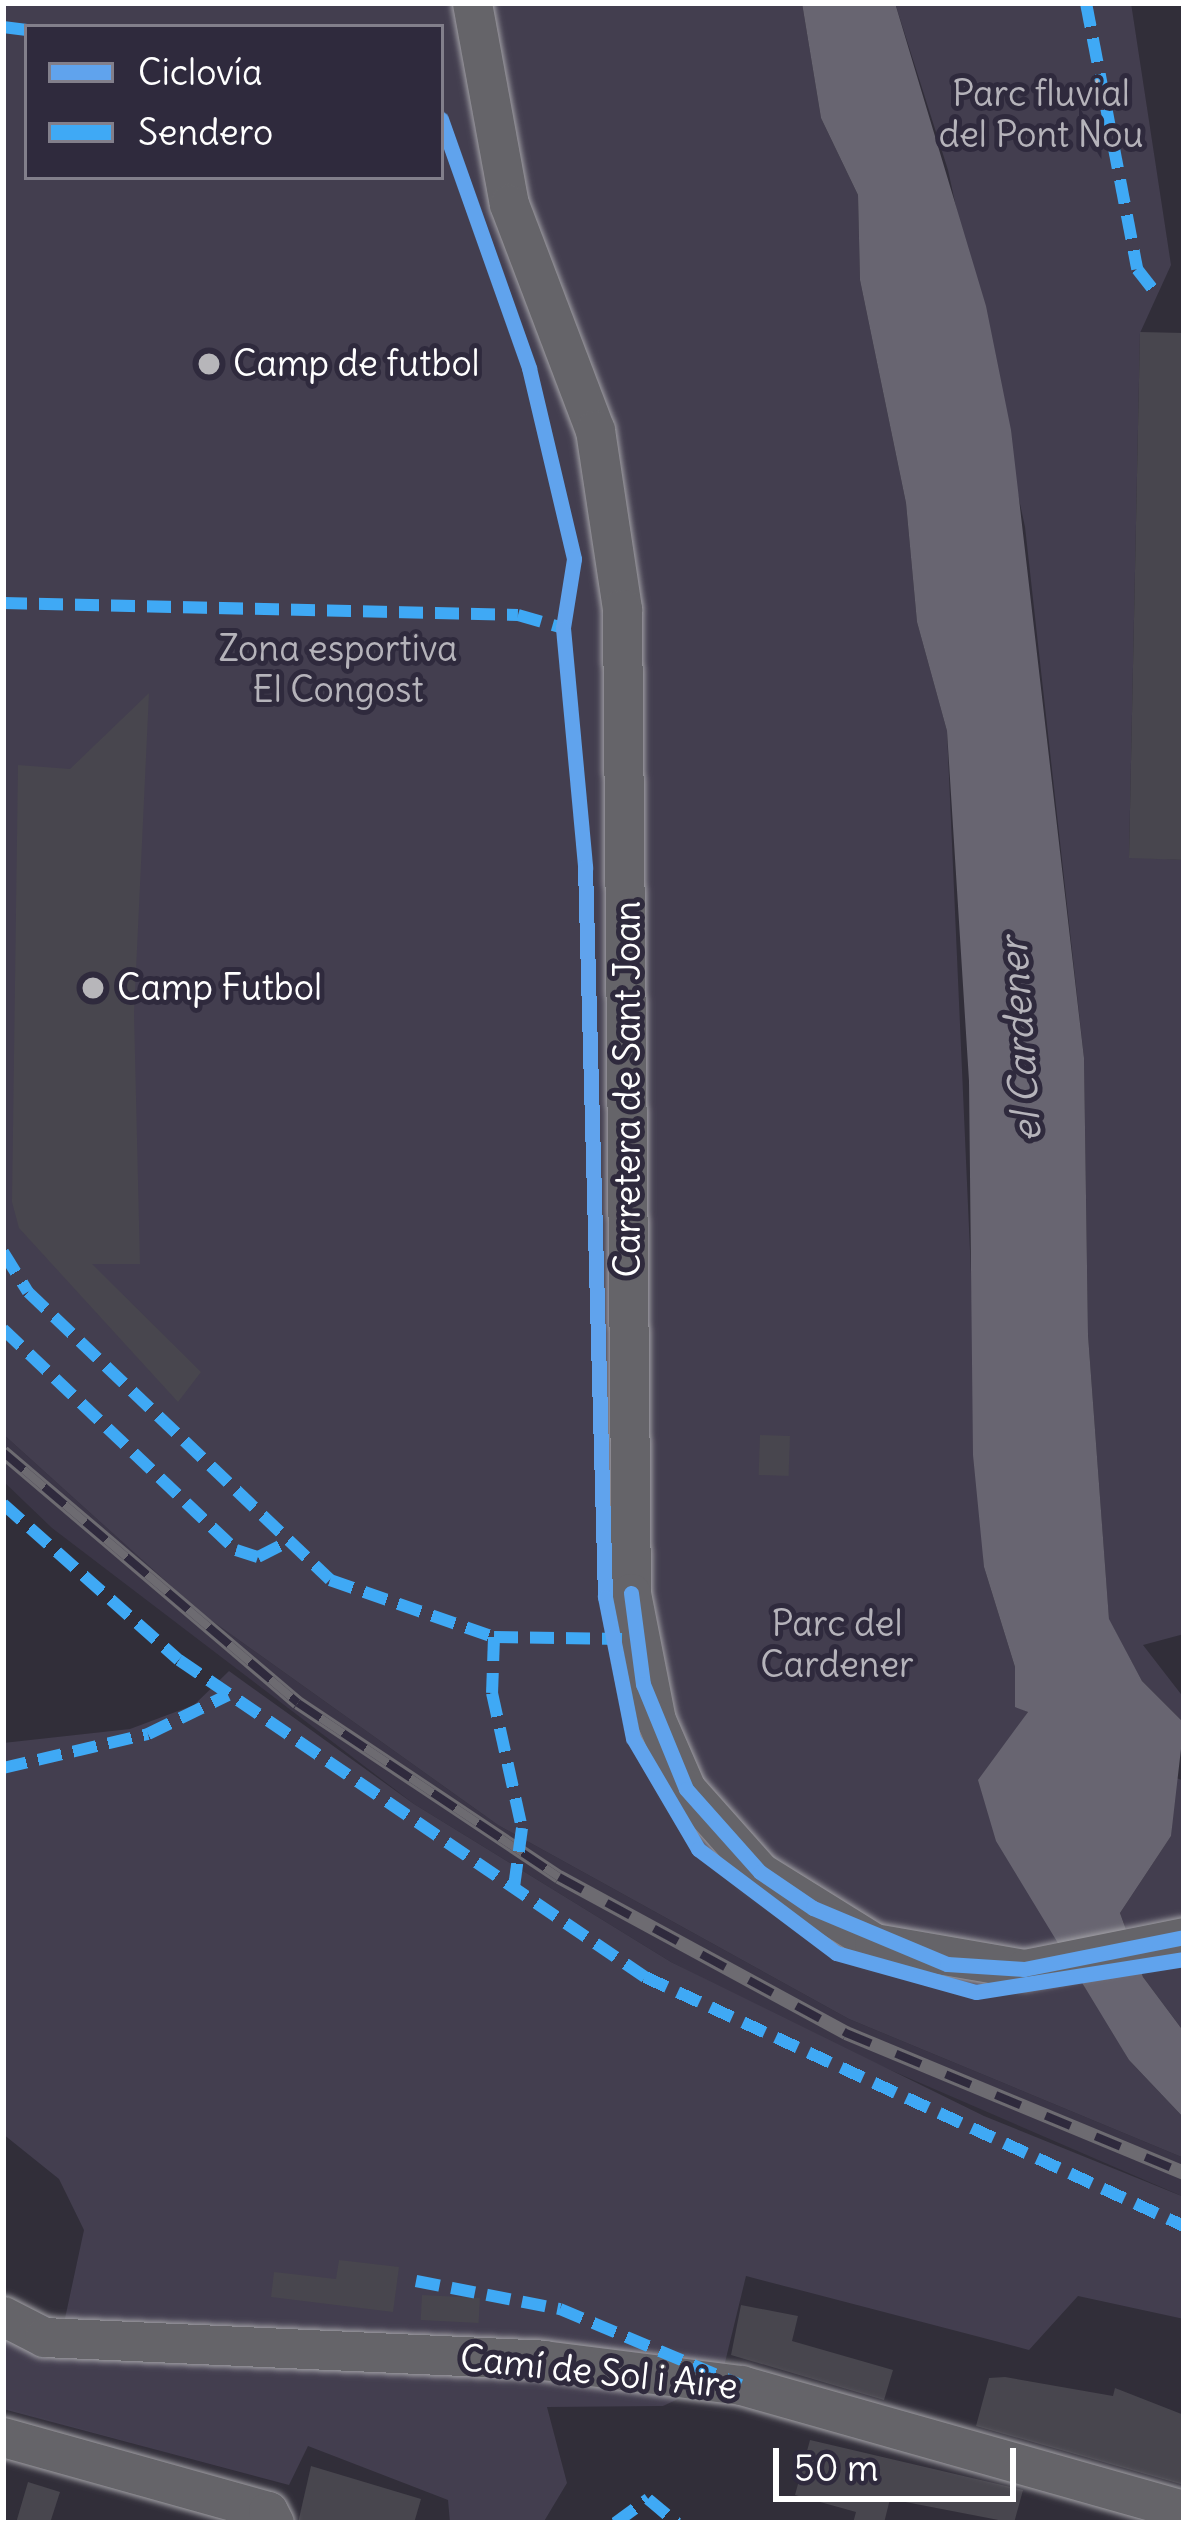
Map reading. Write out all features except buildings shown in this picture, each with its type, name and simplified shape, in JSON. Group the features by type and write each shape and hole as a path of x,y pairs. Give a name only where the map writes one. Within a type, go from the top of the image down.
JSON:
{"street":[{"name":"Carretera de Sant Joan","path":"472,3 509,204 595,430 622,609 631,1593 643,1684 686,1789 760,1872 874,1943 1024,1969 1184,1937"},
{"name":"Camí de Sol i Aire","path":"3,2316 44,2337 543,2360 741,2385 1184,2510"},
{"path":"3,2438 268,2511 274,2523"}],"shaded area":[{"path":"3,1434 201,1613 498,1825 849,2019 1184,2158 1184,2197 837,2047 671,1962 414,1804 52,1528 3,1481"}],"green space":[{"path":"3,3 802,3 821,118 858,195 860,280 906,503 917,622 947,731 984,1567 1015,1667 1015,1706 1028,1712 1015,1733 1053,1925 1129,2060 1184,2118 1184,2158 849,2019 498,1825 201,1613 3,1434"},
{"name":"Parc fluvial del Pont Nou","path":"895,3 1131,3 1171,265 1140,333 1129,857 1184,860 1184,1634 1143,1645 1184,1698 1184,1723 1142,1681 1109,1620 1088,1335 1084,1058 1025,527 948,170"},
{"path":"229,1671 414,1804 671,1962 984,2116 1184,2197 1184,2319 1078,2296 1029,2350 746,2276 721,2379 663,2406 547,2407 567,2483 543,2523 450,2523 448,2500 308,2446 289,2485 3,2409 3,2304 64,2323 84,2230 59,2179 3,2134 3,1743 130,1729 194,1705"},
{"path":"1174,1777 1184,1781 1184,2032 1143,1977 1120,1913 1171,1836"}],"water":[{"name":"el Cardener","path":"802,3 895,3 986,306 1011,430 1084,1058 1088,1335 1109,1619 1142,1681 1184,1723 1171,1836 1120,1913 1143,1977 1184,2032 1184,2118 1129,2060 996,1841 978,1780 1028,1712 1015,1707 1015,1667 984,1567 973,1455 969,1081 947,731 917,622 906,503 860,280 858,195 821,118"}],"railway":[{"path":"3,1452 298,1703 559,1877 846,2033 1184,2173"}],"marked path":[{"path":"1086,3 1137,269 1158,296"},
{"path":"3,27 24,30"},
{"path":"3,603 518,615 563,628"},
{"path":"3,1252 28,1292 330,1580 494,1637 622,1639"},
{"path":"3,1329 236,1550 258,1557 282,1545"},
{"path":"3,1504 179,1660 645,1977 1184,2226"},
{"path":"494,1637 492,1693 522,1828 514,1887"},
{"path":"3,1768 148,1734 228,1695"},
{"path":"416,2281 560,2309 741,2385"},
{"path":"615,2523 648,2499 677,2523"}],"cycle path":[{"path":"444,127 529,368 574,559 563,628 585,867 605,1597 633,1738 698,1849 836,1953 976,1992 1184,1959"},
{"path":"631,1593 643,1684 686,1789 760,1872 813,1908 947,1964 1024,1969 1184,1937"}],"place":[{"name":"Camp de futbol","path":"209,364"},
{"name":"Camp Futbol","path":"93,988"}],"park label":[{"name":"Zona esportiva El Congost","path":"338,668"},
{"name":"Parc del Cardener","path":"837,1644"}]}
